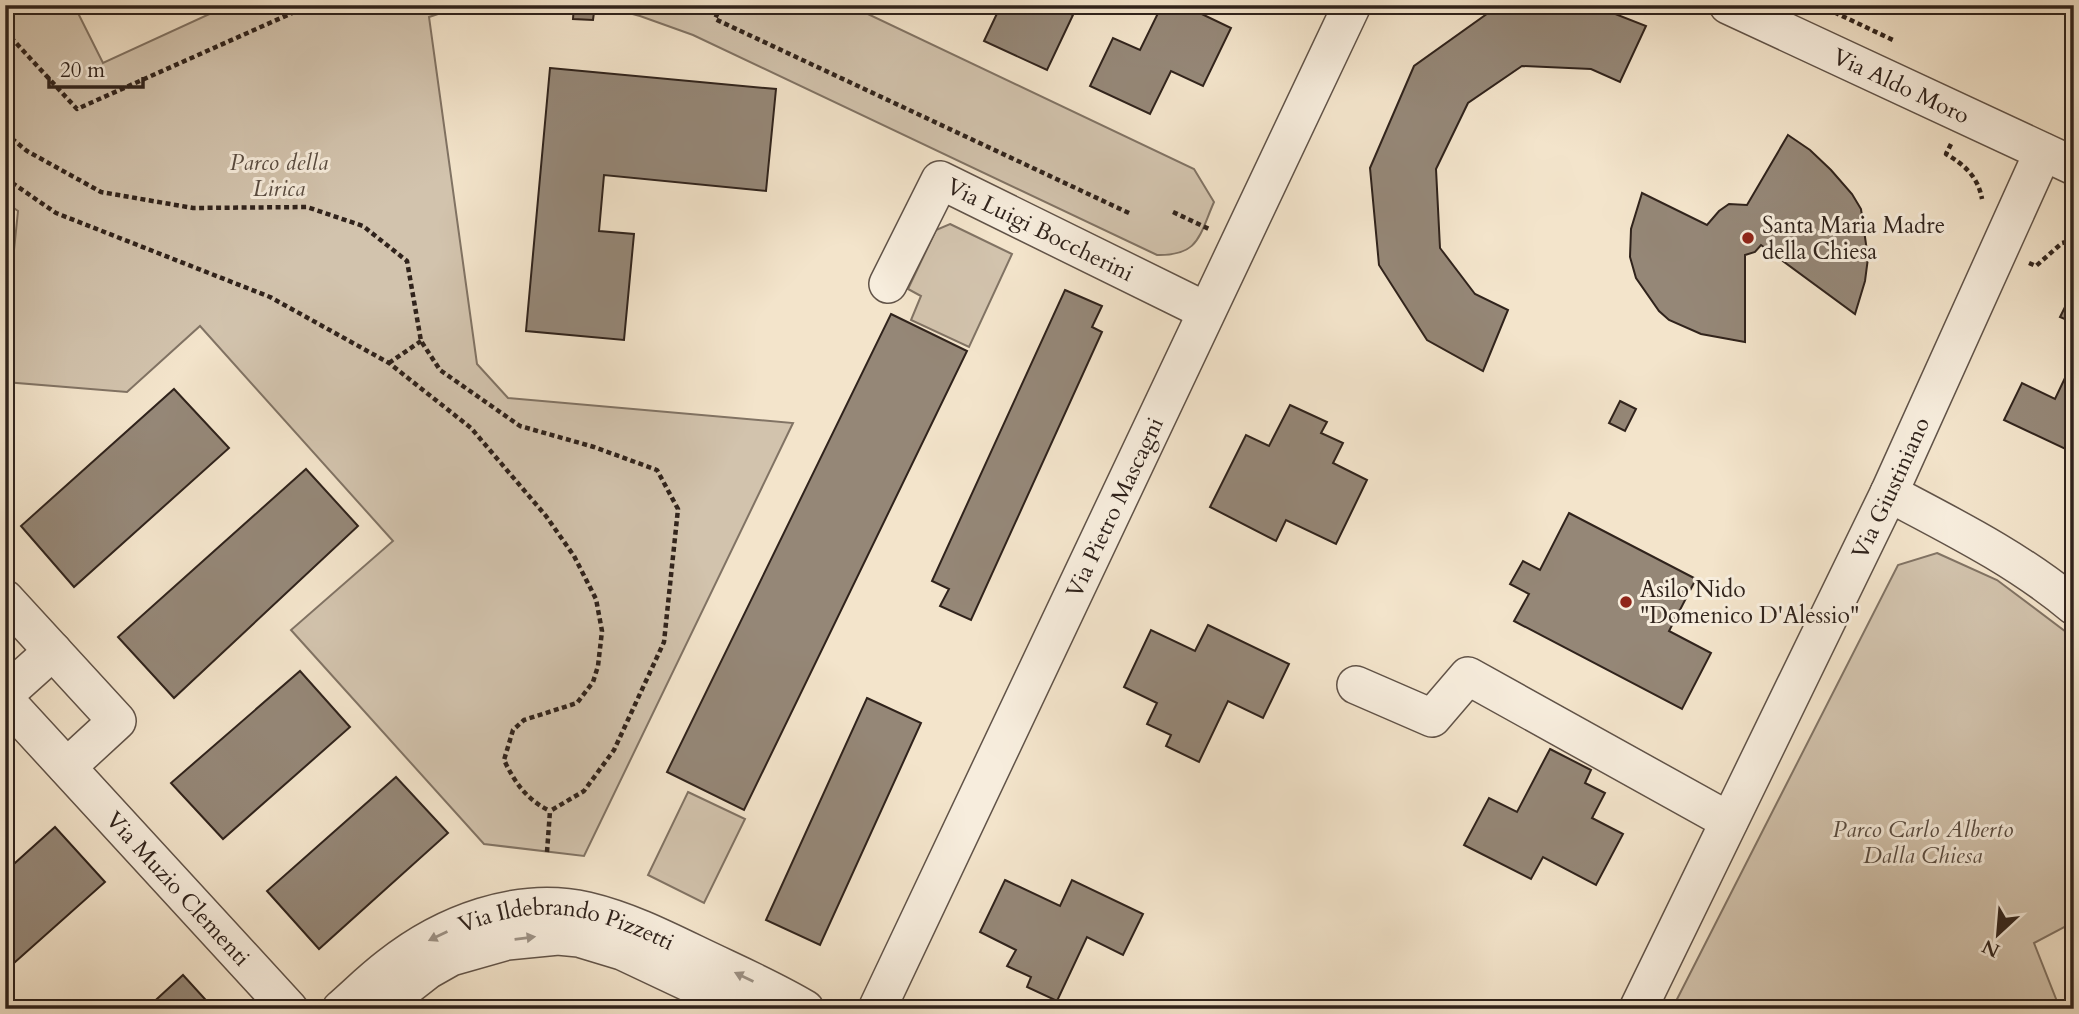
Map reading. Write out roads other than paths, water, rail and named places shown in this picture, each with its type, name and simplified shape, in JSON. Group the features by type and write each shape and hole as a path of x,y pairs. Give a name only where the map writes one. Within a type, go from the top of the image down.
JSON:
{"street":[{"name":"Via Pietro Mascagni","path":"877,1009 1352,5"},
{"name":"Via Aldo Moro","path":"1727,5 2058,159"},
{"name":"Via Giustiniano","path":"1639,1009 1889,493 2058,159"},
{"name":"Via Luigi Boccherini","path":"888,284 940,180 1206,311"},
{"path":"1889,493 1995,550 2074,606"},
{"path":"5,599 117,721 67,766"},
{"path":"5,694 53,651"},
{"path":"1356,685 1432,718 1468,676 1730,821"},
{"name":"Via Muzio Clementi","path":"5,700 289,1009"},
{"name":"Via Ildebrando Pizzetti","path":"341,1009 389,966 437,936 493,913 550,907 583,910 632,925 775,992 805,1009"},
{"name":"Via Ildebrando Pizzetti","path":"378,1009 428,970 451,957 507,941 558,936 579,938 622,951 745,1009"}],"place":[{"name":"Santa Maria Madre della Chiesa","path":"1748,238"},
{"name":"Asilo Nido \"Domenico D'Alessio\"","path":"1626,602"}],"park label":[{"name":"Parco della Lirica","path":"279,175"},
{"name":"Parco Carlo Alberto Dalla Chiesa","path":"1923,842"}]}
